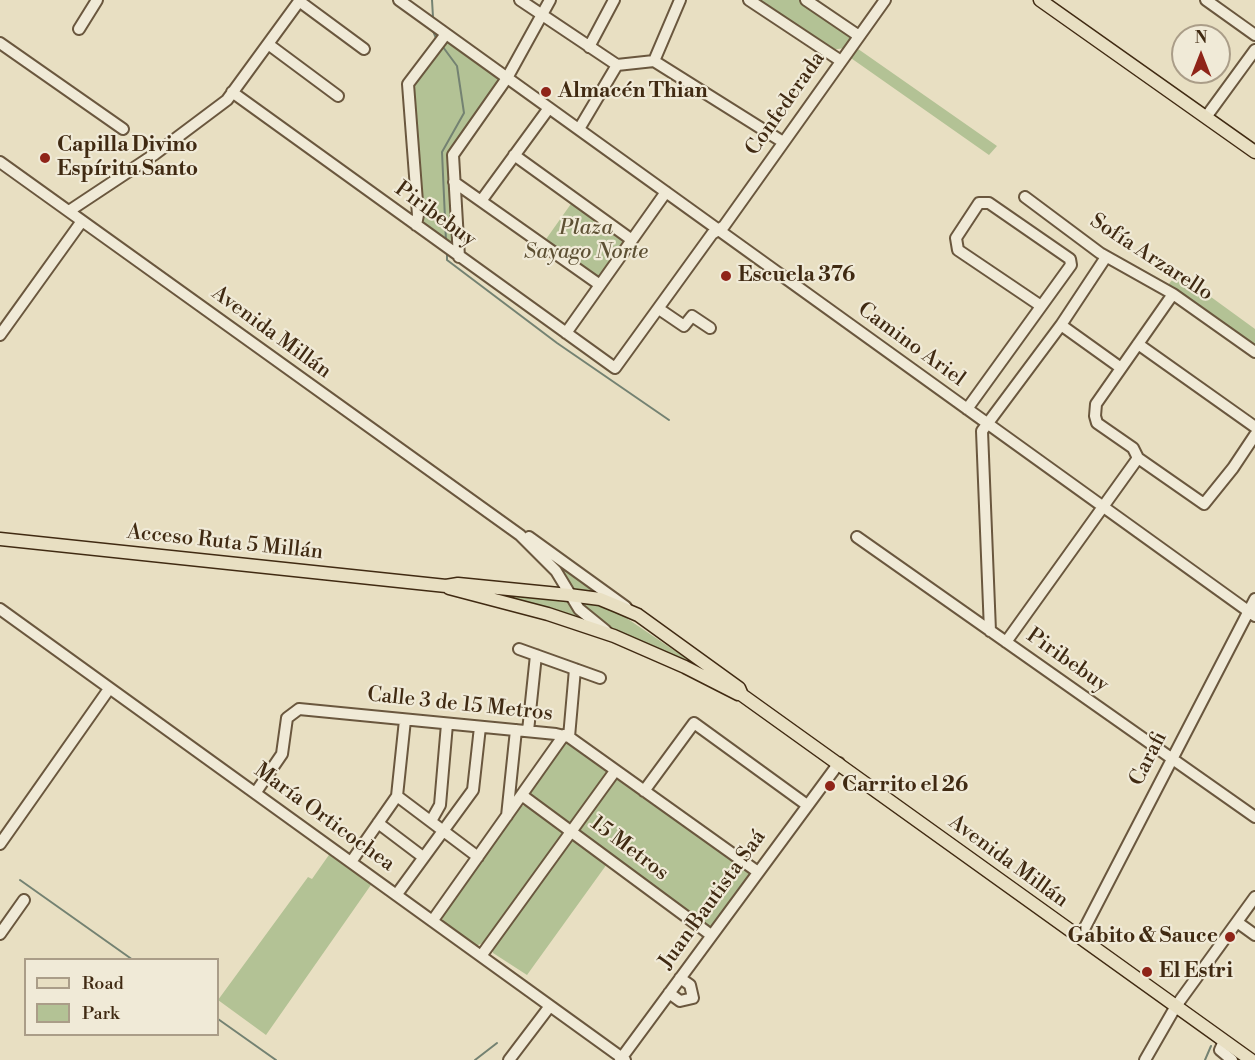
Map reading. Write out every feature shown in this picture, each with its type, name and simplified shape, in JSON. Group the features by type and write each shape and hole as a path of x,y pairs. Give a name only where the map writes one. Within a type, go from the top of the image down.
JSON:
{"main road":[{"path":"1040,0 1255,152"},
{"name":"Acceso Ruta 5 Millán","path":"0,539 446,586 458,584 569,595 600,599 638,615"},
{"name":"Acceso Ruta 5 Millán","path":"446,586 456,591 548,614 614,636"},
{"name":"Avenida Millán","path":"638,615 739,688 742,695"},
{"name":"Avenida Millán","path":"614,636 685,667 735,694 742,695 1251,1060"}],"street":[{"path":"79,28 98,0"},
{"name":"Camino Ariel","path":"399,0 1251,613"},
{"path":"520,0 617,65 654,61 783,142"},
{"path":"459,257 454,151 507,78 550,0"},
{"path":"589,47 614,0"},
{"path":"654,61 680,0"},
{"path":"749,0 841,61"},
{"path":"806,0 859,36"},
{"name":"Confederada","path":"615,368 660,309 712,234 724,226 885,0"},
{"path":"1206,0 1255,35"},
{"path":"69,211 155,154 232,93 299,1 364,50"},
{"path":"416,225 418,215 408,84 446,34"},
{"path":"0,44 123,129"},
{"path":"268,44 338,96"},
{"path":"1206,117 1255,50"},
{"path":"0,59 10,52"},
{"path":"579,129 617,65"},
{"name":"Piribebuy","path":"232,93 615,368"},
{"path":"482,201 549,108"},
{"path":"514,155 632,240"},
{"name":"Avenida Millán","path":"0,162 520,535 556,571 579,609 614,636"},
{"path":"454,182 600,285"},
{"path":"566,333 666,192"},
{"name":"Sofía Arzarello","path":"1025,197 1106,257 1173,294 1255,352"},
{"path":"967,409 1071,265 1070,259 989,203 979,203 956,238 958,250 1041,306"},
{"path":"0,335 82,220"},
{"path":"990,631 982,431 1061,325 1106,257"},
{"path":"1173,294 1096,404 1095,414 1098,423 1133,448 1138,458 1204,504 1233,468 1255,435"},
{"path":"660,309 684,326 692,316 710,328"},
{"path":"1061,325 1121,368"},
{"path":"1138,344 1255,427"},
{"path":"1006,642 1138,458"},
{"name":"Avenida Millán","path":"520,535 528,536 638,615"},
{"name":"Piribebuy","path":"857,537 1255,817"},
{"name":"Carafi","path":"1080,937 1171,758 1251,613 1255,599"},
{"name":"María Orticochea","path":"0,609 434,920 622,1059"},
{"path":"519,649 600,678"},
{"path":"528,731 536,655"},
{"path":"434,920 566,736 575,669"},
{"path":"0,844 110,689"},
{"name":"Calle 3 de 15 Metros","path":"256,792 282,754 287,718 295,710 566,736 758,872"},
{"path":"351,862 397,796 405,720"},
{"path":"644,791 694,723 807,805"},
{"path":"431,821 440,805 447,724"},
{"path":"397,894 473,790 480,727"},
{"path":"507,818 516,730"},
{"name":"Juan Bautista Saá","path":"622,1059 839,763"},
{"path":"481,956 615,771"},
{"path":"397,796 478,857"},
{"name":"15 Metros","path":"523,796 711,935"},
{"path":"378,823 423,857"},
{"path":"1145,1060 1176,1006 1255,897"},
{"path":"0,934 24,900"},
{"path":"1237,922 1255,935"},
{"path":"669,993 680,1001 693,999 690,985 680,978"},
{"path":"509,1060 550,1006"},
{"path":"1224,1041 1220,1050 1232,1060"}],"green space":[{"path":"754,0 801,0 850,35 849,42 845,48 831,50"},
{"path":"447,41 501,80 452,149 453,245 422,222 411,87"},
{"path":"855,47 997,146 989,155 848,56"},
{"name":"Plaza Sayago Norte","path":"573,201 626,241 599,279 544,242"},
{"path":"1178,273 1255,329 1255,349 1167,286"},
{"path":"552,560 594,591 593,595 571,593"},
{"path":"463,588 568,599 591,625"},
{"path":"575,600 597,603 616,611 706,672 602,625"},
{"path":"567,743 571,743 605,767 607,775 571,823 564,822 531,797 531,790"},
{"path":"621,779 750,876 711,927 579,832 578,828 611,780"},
{"path":"529,804 563,831 562,836 487,941 476,946 443,923 442,915 518,807"},
{"path":"572,840 607,864 527,975 493,953 492,948"},
{"path":"331,852 373,882 266,1035 219,999 308,877 312,879"}],"waterway":[{"path":"432,0 433,17"},
{"path":"433,31 436,38"},
{"path":"443,47 457,66 464,113 442,152 446,241"},
{"path":"447,255 447,260 557,343 669,420"},
{"path":"20,880 130,958"},
{"path":"219,1020 276,1060"},
{"path":"475,1060 497,1043"},
{"path":"1205,1060 1211,1046"}],"place":[{"name":"Almacén Thian","path":"546,92"},
{"name":"Capilla Divino Espíritu Santo","path":"45,158"},
{"name":"Escuela 376","path":"726,276"},
{"name":"Carrito el 26","path":"830,786"},
{"name":"Gabito & Sauce","path":"1230,937"},
{"name":"El Estri","path":"1147,972"}]}
